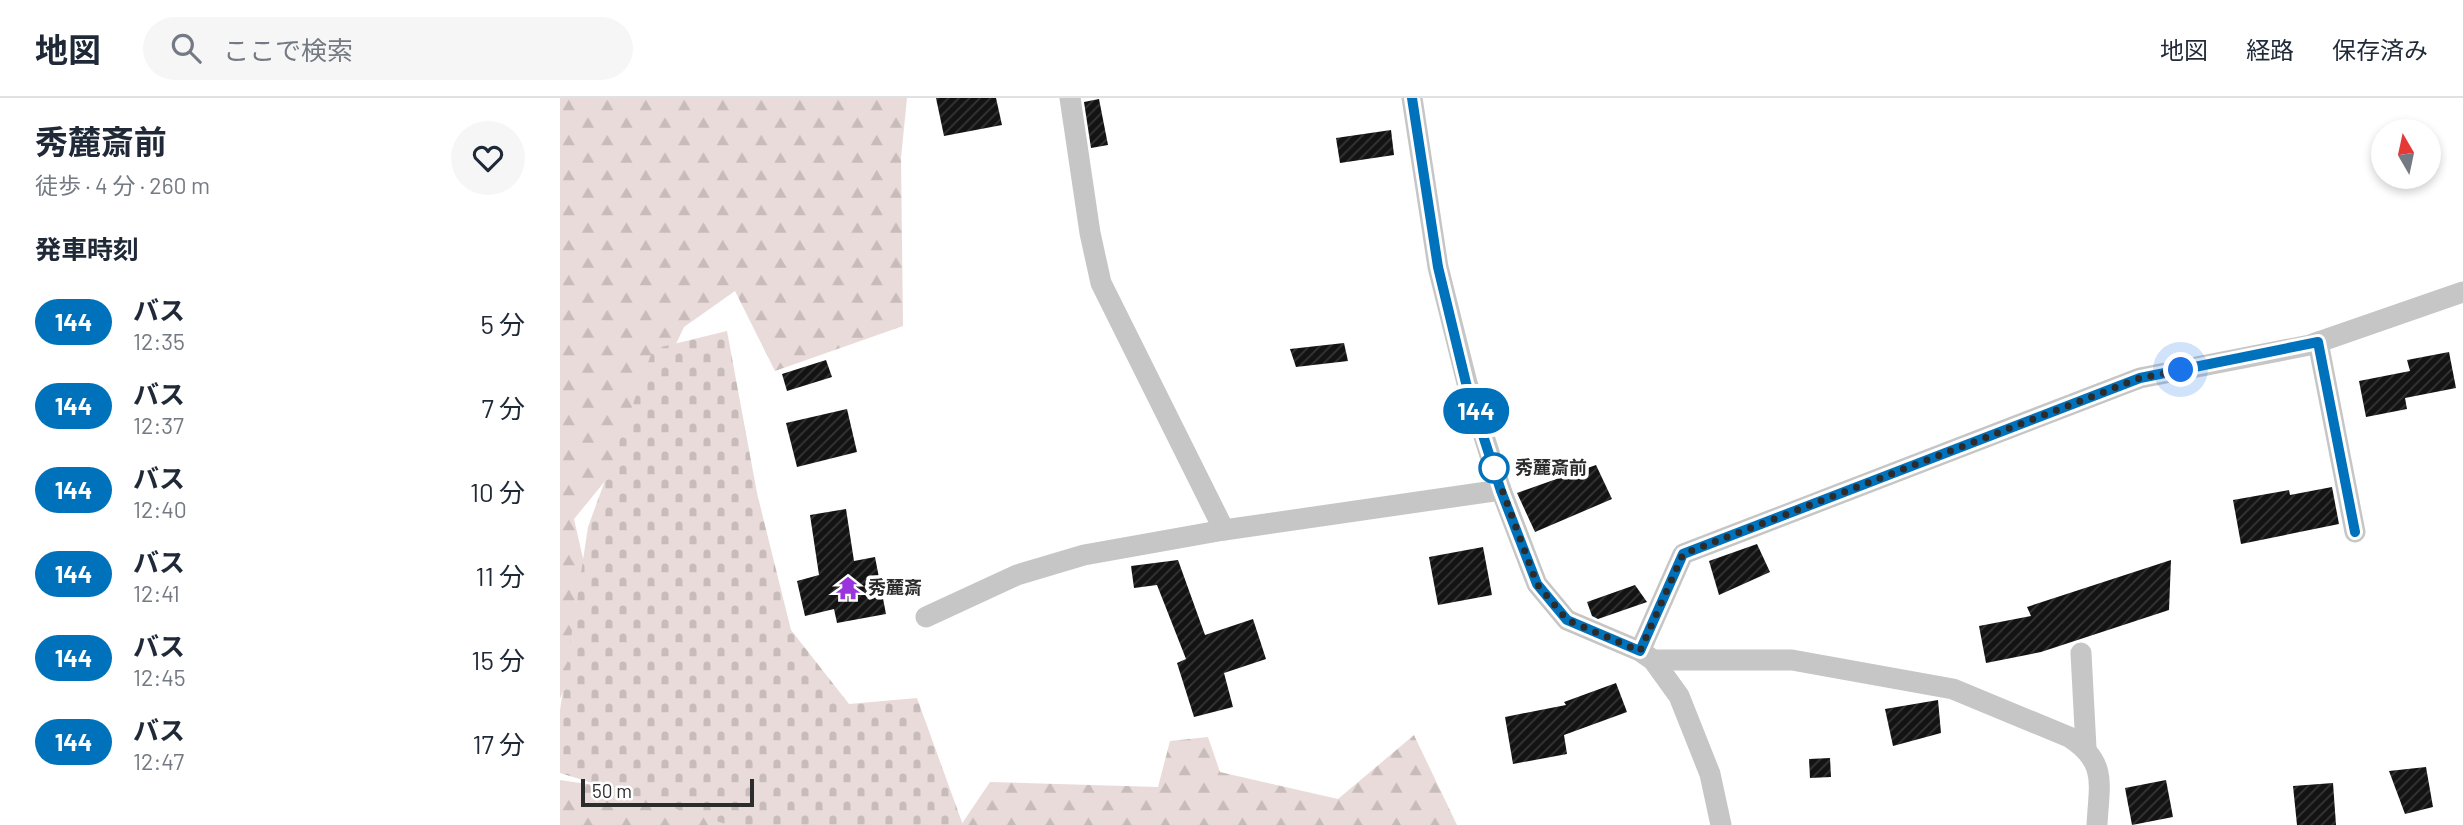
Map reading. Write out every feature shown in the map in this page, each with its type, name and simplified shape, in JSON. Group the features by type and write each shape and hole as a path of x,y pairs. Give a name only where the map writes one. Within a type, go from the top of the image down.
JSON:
{"street":[{"path":"1070,98 1090,233 1101,283 1224,530"},
{"path":"1412,98 1438,267 1466,383 1501,491 1537,584 1567,620 1647,655 1792,660 1954,689 2069,737 2086,748 2097,766 2097,825"},
{"path":"1647,655 1683,554 2140,378 2320,352 2463,292"},
{"path":"2320,352 2355,532"},
{"path":"926,617 1017,575 1084,555 1224,530 1501,491"},
{"path":"2081,653 2086,748"},
{"path":"1647,655 1679,696 1710,774 1721,825"}],"green space":[{"path":"560,98 907,98 901,158 903,326 775,371 735,291 684,327 619,464 574,519 594,607 560,699"},
{"path":"727,331 757,493 791,630 849,704 917,698 963,825 729,825 560,773 560,710 588,527 653,349"},
{"path":"1414,735 1457,825 961,825 990,782 1158,787 1170,741 1208,737 1220,772 1338,799"},
{"path":"560,780 633,791 739,825 560,825"}],"building":[{"path":"936,98 996,98 1002,125 944,136"},
{"path":"1099,99 1108,145 1091,148 1084,102"},
{"path":"1391,130 1394,155 1340,163 1336,138"},
{"path":"1344,343 1348,361 1296,367 1290,349"},
{"path":"2449,352 2456,388 2405,398 2407,409 2366,417 2359,381 2410,371 2407,360"},
{"path":"826,360 832,377 787,391 782,374"},
{"path":"847,409 857,452 797,467 786,423"},
{"path":"1596,465 1612,499 1535,532 1517,493"},
{"path":"2332,487 2339,524 2241,544 2233,500 2289,490 2290,495"},
{"path":"846,509 854,561 875,557 886,614 837,623 834,609 805,616 797,581 819,575 810,515"},
{"path":"1757,544 1770,572 1719,595 1709,561"},
{"path":"1483,547 1492,595 1438,605 1429,557"},
{"path":"1178,560 1205,635 1253,619 1266,659 1224,673 1233,707 1194,717 1177,663 1186,659 1157,585 1134,588 1131,566"},
{"path":"2171,560 2169,610 2041,652 1986,663 1979,626 2031,616 2027,607"},
{"path":"1635,585 1647,602 1598,619 1592,616 1587,602"},
{"path":"1616,683 1627,712 1564,735 1567,754 1513,764 1505,717 1566,705 1564,702"},
{"path":"1938,700 1941,733 1893,746 1885,709"},
{"path":"1830,758 1831,777 1810,778 1809,759"},
{"path":"2426,767 2433,807 2405,814 2389,771"},
{"path":"2166,780 2173,817 2132,825 2125,788"},
{"path":"2333,783 2336,825 2297,825 2293,786"}],"bus line":[{"name":"144","path":"1412,98 1438,267 1466,383 1501,491 1537,584 1567,620 1640,651 1683,554 2140,378 2318,342 2355,532"}],"place":[{"name":"秀麓斎前","path":"1494,468"},
{"name":"秀麓斎","path":"848,588"}],"route":[{"path":"1494,468 1537,584 1567,620 1640,651 1683,554 2140,378 2181,370"}]}
